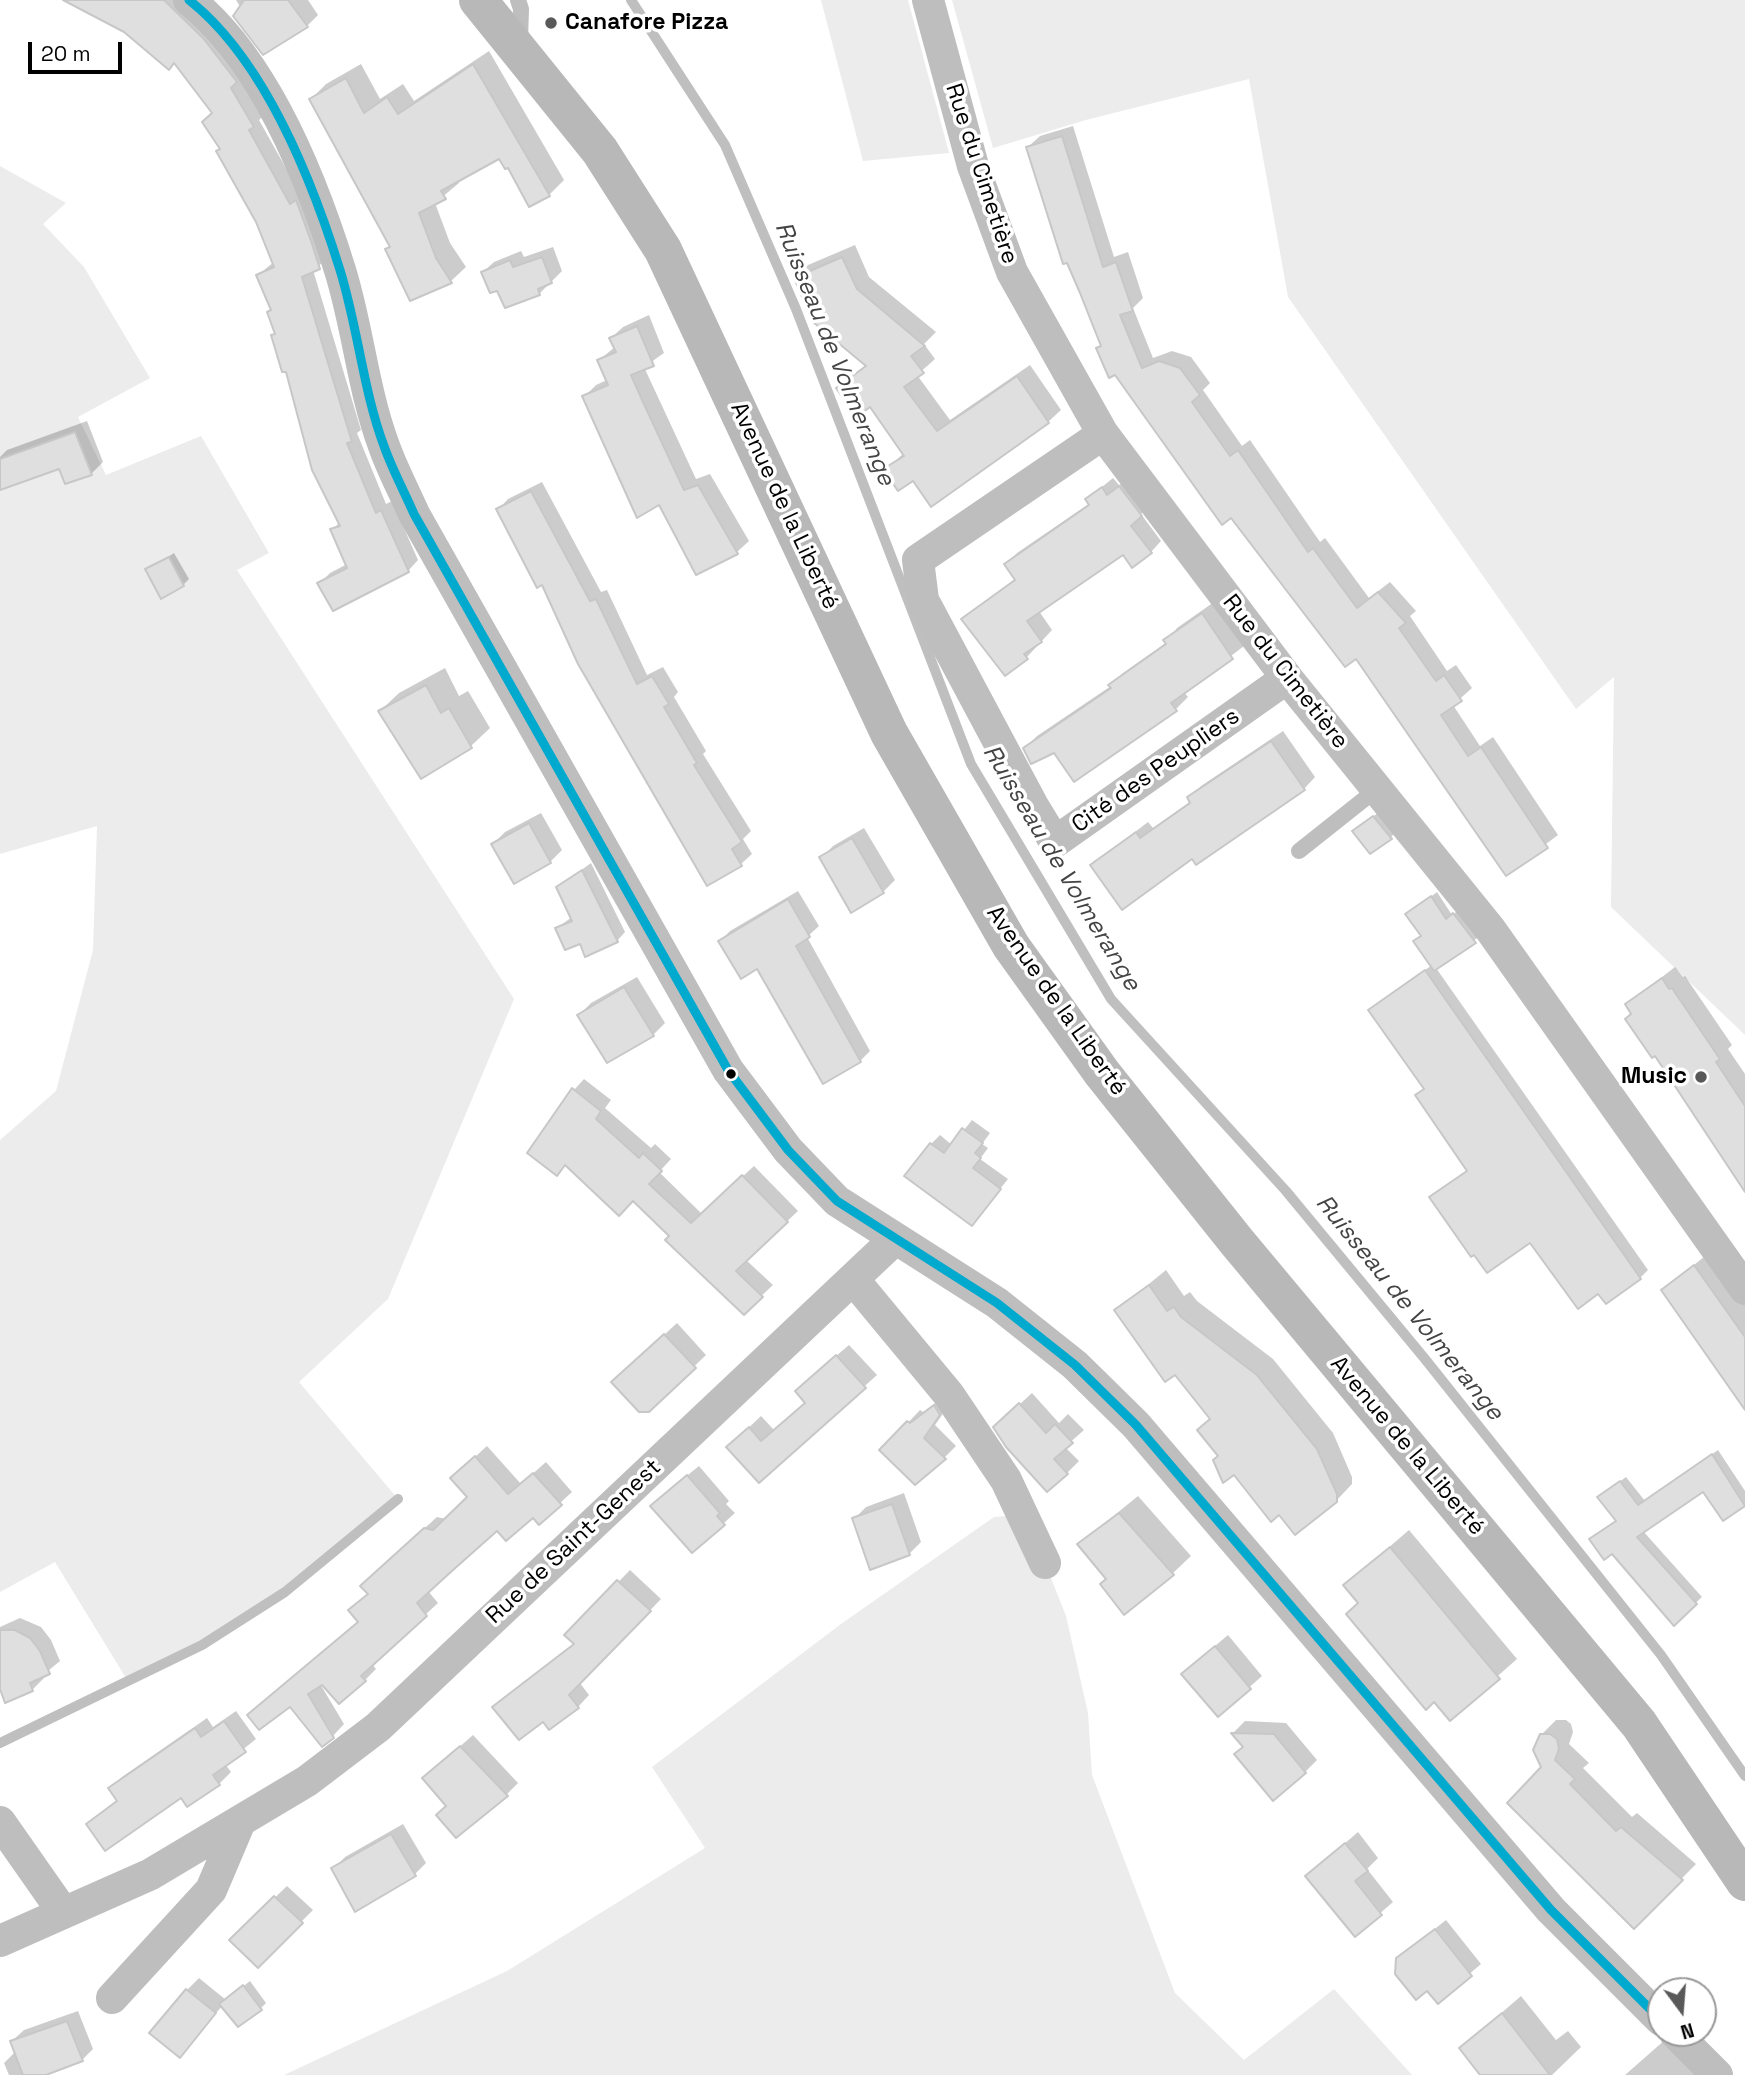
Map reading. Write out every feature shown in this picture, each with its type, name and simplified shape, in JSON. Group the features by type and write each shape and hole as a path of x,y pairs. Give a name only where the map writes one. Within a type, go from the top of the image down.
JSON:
{"main road":[{"name":"Avenue de la Liberté","path":"478,0 600,150 663,250 889,733 1011,946 1102,1073 1237,1242 1639,1724 1745,1882"}],"street":[{"path":"189,0 203,11 256,74 302,169 340,271 383,444 414,514 728,1070 788,1150 837,1201 894,1240 997,1303 1075,1365 1136,1425 1550,1910 1647,2006"},
{"name":"Rue du Cimetière","path":"928,0 973,166 1012,272 1103,434 1287,678 1490,929 1745,1289"},
{"name":"Cité des Peupliers","path":"1103,434 918,560 923,600 1055,842 1287,678"},
{"name":"Rue de Saint-Genest","path":"0,1941 151,1874 239,1824 307,1781 378,1727 894,1240"},
{"path":"853,1279 956,1406 1006,1480 1045,1563"},
{"path":"0,1822 62,1912"},
{"path":"112,1998 211,1890 239,1824"},
{"path":"1689,2047 1717,2075"}],"lane":[{"path":"518,0 521,9 520,50"},
{"path":"1299,852 1377,789"}],"shaded area":[{"path":"821,0 908,0 949,153 863,161"},
{"path":"952,0 1745,0 1745,1035 1611,907 1614,677 1576,709 1288,297 1249,79 1086,120 993,148"},
{"path":"0,166 66,203 43,224 84,267 150,378 78,417 106,475 201,436 269,553 237,570 514,999 388,1299 299,1382 398,1499 285,1592 202,1645 129,1683 55,1562 0,1592 0,1140 56,1091 93,950 97,826 0,854"},
{"path":"1007,1516 1045,1563 1066,1616 1088,1713 1092,1775 1175,1993 1244,2060 1334,1989 1412,2075 284,2075 507,1971 705,1848 652,1767 841,1624 994,1517"}],"building":[{"path":"63,0 164,0 203,38 237,82 231,88 254,127 249,130 290,204 296,200 311,241 320,269 302,277 352,442 347,443 376,513 381,510 409,572 333,611 317,583 347,568 330,529 340,526 312,470 286,372 282,372 271,335 275,334 267,312 271,310 256,275 274,267 256,222 216,151 220,149 202,122 212,113 174,63 169,70 124,32"},
{"path":"244,0 288,0 308,27 263,55 233,16"},
{"path":"473,64 550,196 529,207 508,168 505,169 499,159 441,191 446,199 419,213 436,258 452,283 410,301 385,249 390,247 309,99 346,78 364,113 387,97 398,114"},
{"path":"1062,136 1103,267 1116,262 1133,311 1120,315 1142,368 1159,361 1180,368 1200,395 1192,402 1230,456 1238,450 1308,552 1313,548 1357,608 1378,592 1406,623 1399,628 1436,681 1444,675 1462,701 1441,715 1468,756 1481,747 1548,848 1506,876 1356,659 1345,667 1231,518 1222,525 1115,375 1109,378 1096,348 1101,346 1080,293 1067,263 1063,264 1026,147"},
{"path":"542,257 552,283 538,289 540,295 505,308 497,291 490,293 481,272 510,260 513,267"},
{"path":"842,257 857,289 925,346 911,356 924,373 904,387 937,431 1017,376 1049,423 931,507 913,481 898,491 883,469 904,456 870,407 857,417 836,388 866,366 813,322 794,278"},
{"path":"637,326 654,366 631,375 684,490 698,485 738,554 696,575 659,505 637,518 582,396 608,385 597,360 616,352 609,338"},
{"path":"75,432 92,475 65,484 59,469 0,490 0,459"},
{"path":"1119,486 1142,516 1131,526 1152,553 1132,568 1123,555 1027,621 1042,642 1024,654 1028,659 1005,676 961,619 1015,580 1004,564 1089,505 1085,499 1102,487 1107,495"},
{"path":"531,491 590,601 596,599 637,684 652,676 669,704 664,707 697,763 694,765 742,842 732,849 742,866 707,886 578,664 542,585 537,588 496,509"},
{"path":"169,557 184,586 161,599 145,569"},
{"path":"1202,613 1233,659 1171,703 1177,711 1074,782 1054,753 1031,764 1023,748 1111,688 1108,685 1166,644 1163,640"},
{"path":"426,685 441,713 449,708 472,748 421,779 378,711"},
{"path":"1271,741 1305,790 1196,865 1192,859 1122,910 1090,865 1136,832 1140,838 1190,803 1187,797"},
{"path":"1373,816 1392,839 1370,854 1352,831"},
{"path":"529,823 551,863 514,884 491,844"},
{"path":"852,838 884,893 851,913 819,857"},
{"path":"582,870 618,942 585,957 580,944 565,950 555,928 572,921 556,887"},
{"path":"1431,896 1446,919 1453,913 1476,943 1434,971 1413,941 1421,936 1405,914"},
{"path":"788,899 810,937 796,946 861,1062 823,1084 757,969 741,979 718,941"},
{"path":"1425,970 1641,1279 1606,1304 1598,1294 1578,1309 1530,1243 1487,1273 1474,1255 1471,1257 1429,1197 1467,1171 1415,1095 1424,1089 1368,1010"},
{"path":"1662,978 1669,989 1672,988 1720,1059 1716,1062 1745,1106 1745,1192 1655,1056 1652,1058 1625,1019 1631,1014 1625,1004"},
{"path":"624,987 654,1036 607,1063 577,1015"},
{"path":"572,1088 601,1111 596,1119 639,1158 643,1153 662,1171 649,1184 691,1223 742,1175 788,1222 736,1271 763,1297 744,1315 665,1240 669,1236 633,1201 619,1216 565,1165 557,1176 527,1153"},
{"path":"962,1128 983,1143 975,1153 981,1158 973,1168 1001,1189 972,1226 904,1176 930,1143 944,1153"},
{"path":"1694,1265 1745,1337 1745,1410 1661,1290"},
{"path":"1149,1285 1167,1311 1174,1307 1181,1317 1257,1375 1317,1449 1337,1494 1337,1502 1295,1535 1279,1515 1271,1522 1234,1475 1223,1483 1213,1460 1218,1456 1197,1430 1210,1419 1175,1375 1165,1382 1114,1310"},
{"path":"664,1334 696,1368 649,1412 639,1412 611,1382"},
{"path":"836,1355 866,1388 759,1483 726,1447 749,1427 761,1441 805,1403 795,1391"},
{"path":"1019,1403 1046,1433 1055,1424 1073,1443 1054,1459 1068,1474 1047,1492 1006,1447 993,1427"},
{"path":"934,1405 940,1415 924,1438 946,1459 915,1485 879,1450 907,1421 910,1423"},
{"path":"1712,1454 1745,1506 1723,1521 1703,1492 1637,1537 1697,1604 1674,1626 1612,1554 1604,1560 1589,1539 1616,1521 1597,1497 1620,1481 1638,1505"},
{"path":"475,1456 508,1494 533,1473 562,1505 539,1525 533,1518 506,1541 497,1531 453,1570 417,1603 427,1616 361,1676 366,1681 339,1704 322,1685 308,1694 334,1738 322,1747 290,1707 259,1730 247,1715 358,1622 348,1610 368,1594 360,1586 424,1528 433,1530 467,1497 450,1478"},
{"path":"687,1475 720,1513 717,1516 725,1525 692,1553 650,1506"},
{"path":"892,1504 910,1555 870,1570 852,1518"},
{"path":"1119,1513 1174,1575 1124,1615 1100,1584 1106,1579 1077,1544"},
{"path":"1390,1547 1500,1679 1450,1721 1434,1702 1426,1710 1346,1614 1358,1603 1343,1585"},
{"path":"617,1580 651,1611 569,1695 579,1708 549,1730 543,1722 519,1740 492,1707 574,1644 564,1635"},
{"path":"0,1630 15,1630 30,1638 40,1651 50,1674 30,1683 33,1691 5,1703 0,1689"},
{"path":"1215,1646 1251,1689 1218,1717 1181,1674"},
{"path":"224,1721 246,1752 213,1775 220,1785 187,1807 181,1798 105,1851 86,1824 117,1801 108,1788 195,1728 201,1737"},
{"path":"1231,1733 1274,1734 1306,1773 1273,1801 1234,1754 1243,1747"},
{"path":"1540,1734 1550,1734 1557,1739 1559,1749 1555,1760 1575,1779 1570,1784 1616,1831 1621,1827 1683,1880 1634,1929 1507,1803 1541,1767 1533,1750"},
{"path":"460,1746 508,1796 456,1838 436,1815 446,1806 422,1778"},
{"path":"391,1834 416,1876 355,1912 331,1868"},
{"path":"1345,1843 1368,1871 1355,1881 1382,1915 1355,1937 1305,1876"},
{"path":"274,1896 303,1923 258,1968 229,1940"},
{"path":"1435,1929 1472,1976 1438,2004 1427,1991 1416,2000 1395,1974 1396,1958"},
{"path":"243,1985 262,2010 238,2027 219,2004"},
{"path":"186,1989 216,2013 180,2058 149,2033"},
{"path":"1502,2013 1550,2075 1480,2075 1459,2048"},
{"path":"67,2021 83,2061 46,2075 23,2075 10,2041"}],"waterway":[{"name":"Ruisseau de Volmerange","path":"631,0 725,145 796,309 971,764 1111,999 1286,1191 1425,1359 1661,1655 1745,1776"},
{"path":"0,1743 202,1645 285,1592 398,1499"}],"transit line":[{"path":"189,0 216,25 241,55 263,88 300,161 340,270 377,425 414,514 728,1070 788,1150 837,1201 997,1303 1075,1365 1136,1425 1551,1910 1647,2006"}],"place":[{"name":"Canafore Pizza","path":"551,23"},
{"name":"Music","path":"1701,1077"}]}
